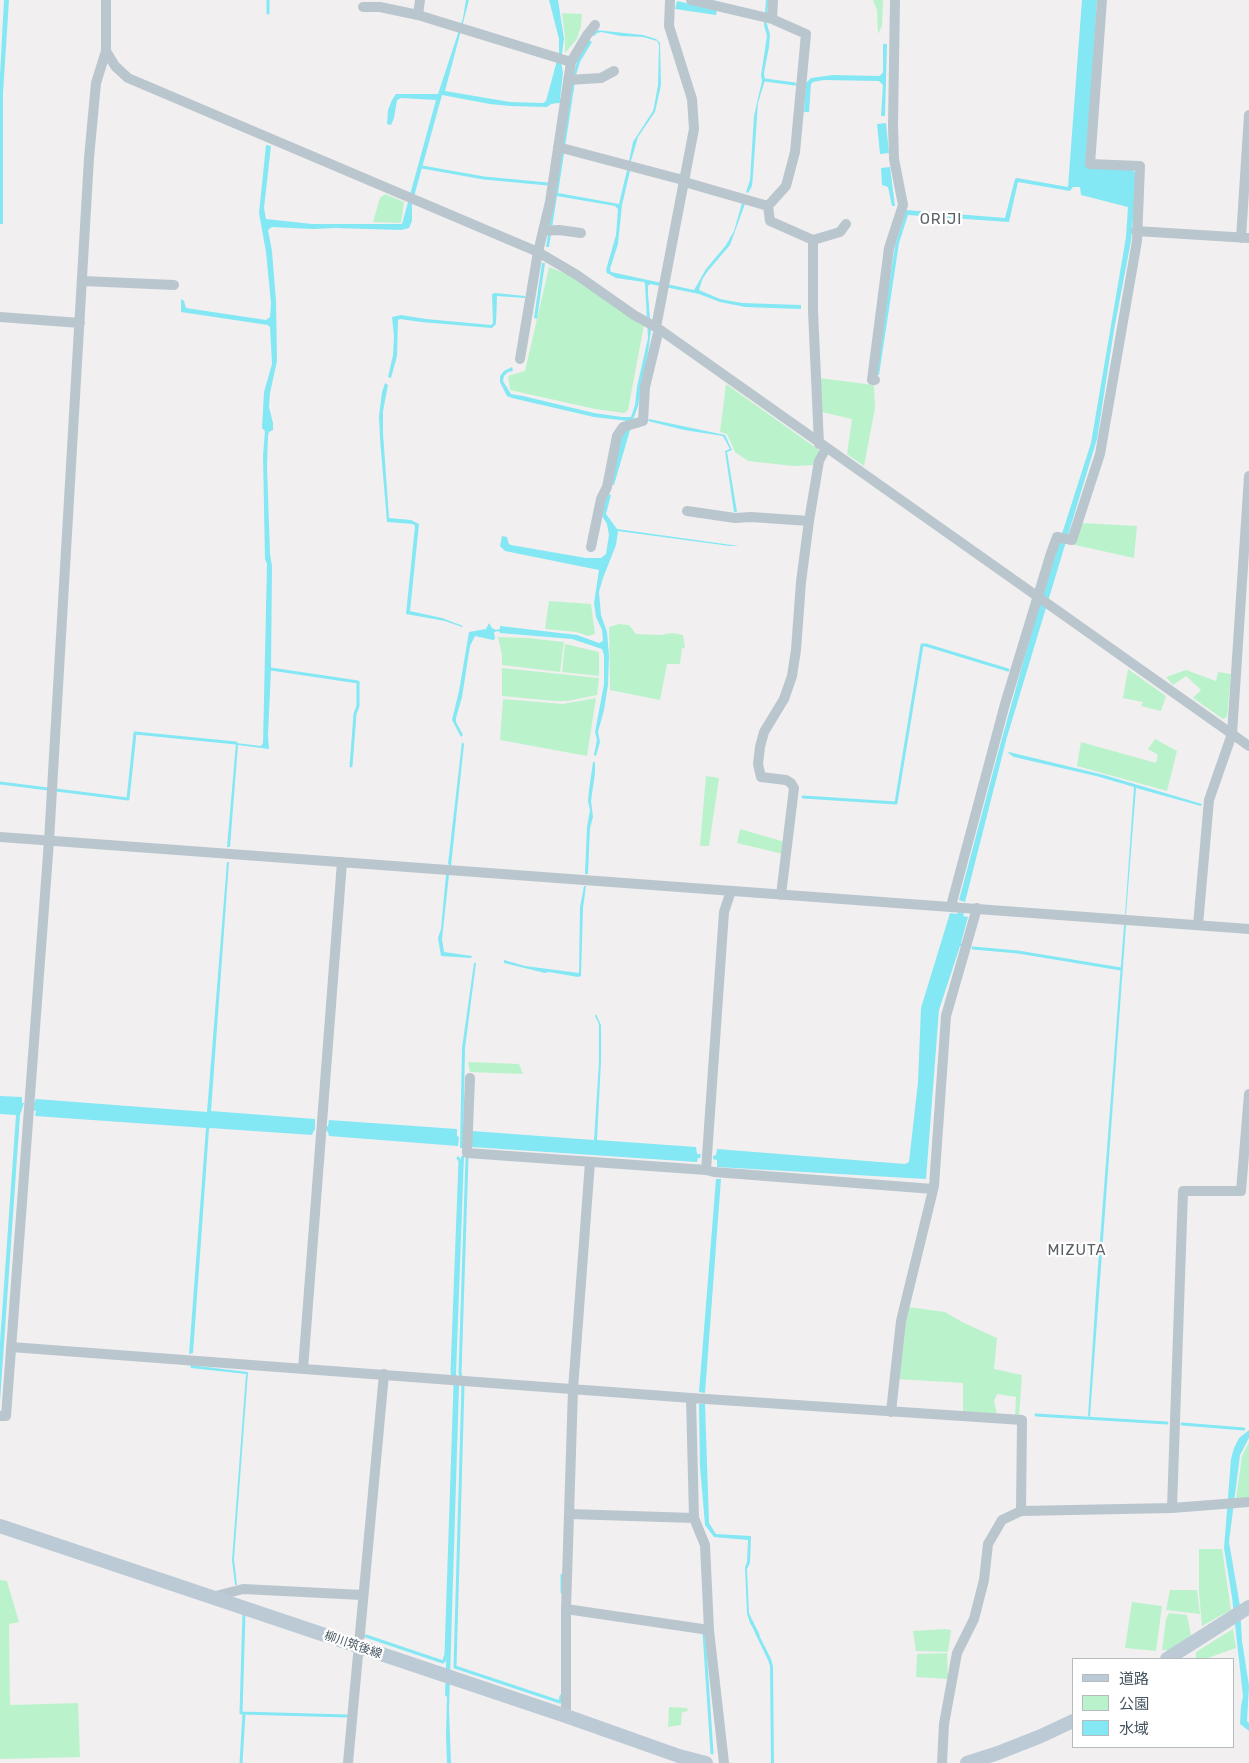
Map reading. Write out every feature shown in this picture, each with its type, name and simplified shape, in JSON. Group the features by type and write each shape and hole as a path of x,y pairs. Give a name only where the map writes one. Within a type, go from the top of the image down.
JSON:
{"main road":[{"name":"柳川筑後線","path":"0,1526 566,1716 679,1756 706,1763"},
{"path":"1169,1658 1241,1612"},
{"path":"967,1763 1006,1750 1072,1721"}],"street":[{"path":"0,1416 6,1416 48,841 89,158 96,83 106,50 106,0"},
{"path":"418,15 420,0"},
{"path":"591,547 601,499 607,487 616,436 623,427 643,421 645,387 694,129 692,99 669,26 670,0"},
{"path":"691,0 772,19 806,34 795,152 786,186 768,206 770,221 813,240 840,232 846,224"},
{"path":"772,19 773,0"},
{"path":"876,380 872,380 890,248 903,205 894,159 895,0"},
{"path":"951,906 1005,704 1057,537 1072,540 1100,454 1137,241 1140,166 1090,164 1102,0"},
{"path":"363,8 374,4 418,15 571,62"},
{"path":"520,359 538,252 550,202 571,62 586,35 595,25"},
{"path":"106,50 115,66 128,78 538,252 577,275 634,315 657,328 1249,746"},
{"path":"568,80 601,78 614,71"},
{"path":"1136,230 1245,238 1249,115"},
{"path":"558,147 683,180 768,206"},
{"path":"543,231 559,230 580,233"},
{"path":"780,895 794,788 786,780 761,777 758,764 764,732 784,699 792,676 796,650 801,582 822,446 813,311 813,240"},
{"path":"83,281 174,284"},
{"path":"0,317 80,323"},
{"path":"1198,924 1208,800 1232,734 1246,562 1249,476"},
{"path":"700,513 701,501"},
{"path":"687,511 735,518 751,517 809,521"},
{"path":"0,837 1249,929"},
{"path":"303,1369 342,862"},
{"path":"706,1170 724,912 731,891"},
{"path":"891,1412 901,1321 933,1188 946,1016 978,908"},
{"path":"470,1078 467,1153 933,1188"},
{"path":"1172,1508 1183,1191 1241,1191 1249,1094"},
{"path":"566,1716 566,1609 573,1389 590,1162"},
{"path":"11,1347 691,1398 1022,1420 1021,1511"},
{"path":"348,1763 362,1595 384,1374"},
{"path":"691,1398 694,1518 705,1544 709,1630 724,1763"},
{"path":"942,1763 944,1724 957,1654 974,1619 984,1580 988,1544 1002,1520 1021,1511 1172,1508 1249,1502"},
{"path":"569,1514 694,1518"},
{"path":"211,1597 243,1590 362,1595"},
{"path":"566,1609 709,1630"}],"green space":[{"path":"873,0 883,0 882,26 878,34 877,10"},
{"path":"562,13 582,14 577,39 565,53 565,38"},
{"path":"385,194 404,202 401,223 373,222 380,198"},
{"path":"549,267 569,275 644,325 628,410 624,413 595,409 510,390 508,376 525,371"},
{"path":"819,378 874,385 875,408 864,466 847,454 852,419 822,412"},
{"path":"726,384 819,450 814,465 794,466 748,461 735,452 727,434 720,432"},
{"path":"1082,523 1137,526 1134,558 1075,545"},
{"path":"549,601 591,604 595,634 588,636 576,632 545,629"},
{"path":"619,624 629,625 636,634 661,635 672,633 683,635 685,648 682,648 680,664 667,664 660,700 610,690 609,627"},
{"path":"498,637 564,642 560,672 502,665"},
{"path":"565,644 599,652 599,676 562,672"},
{"path":"502,668 599,678 597,695 568,701 502,696"},
{"path":"1128,669 1166,696 1161,711 1141,706 1143,702 1123,698"},
{"path":"1186,670 1216,681 1218,672 1231,674 1227,717 1223,719 1193,698 1201,690 1186,676 1173,685 1166,677"},
{"path":"596,698 587,756 500,740 503,699 563,704"},
{"path":"1155,739 1177,751 1167,791 1077,766 1081,742 1156,763 1158,755 1148,749"},
{"path":"706,776 719,778 709,846 700,846"},
{"path":"740,829 785,842 783,854 737,843"},
{"path":"468,1062 519,1064 523,1074 470,1072"},
{"path":"908,1307 945,1312 997,1338 994,1369 1022,1375 1019,1417 1015,1417 1016,1397 997,1394 994,1401 997,1415 963,1412 963,1383 897,1379 902,1331"},
{"path":"1249,1442 1249,1498 1236,1499 1242,1456"},
{"path":"1199,1549 1222,1549 1231,1610 1202,1626 1199,1592"},
{"path":"0,1580 7,1581 19,1622 9,1624 10,1705 78,1703 80,1757 0,1759"},
{"path":"1170,1590 1197,1590 1200,1614 1166,1610"},
{"path":"1132,1602 1162,1606 1156,1651 1125,1648"},
{"path":"1169,1613 1187,1615 1191,1635 1170,1650 1162,1650 1166,1619"},
{"path":"1233,1629 1236,1648 1208,1658 1196,1658 1196,1652"},
{"path":"951,1630 948,1652 916,1651 913,1631"},
{"path":"947,1653 948,1679 916,1677 917,1654"},
{"path":"669,1707 687,1708 688,1711 682,1712 681,1725 668,1727"}],"water":[{"path":"4,0 9,0 3,93 3,224 0,224 0,75"},
{"path":"466,0 469,0 445,91 510,102 543,103 546,101 559,53 559,39 549,0 558,0 564,39 561,61 563,73 560,99 570,100 577,61 589,40 592,42 580,62 576,75 558,193 619,204 627,170 630,171 622,205 618,244 610,269 611,272 694,290 706,269 726,245 734,231 742,203 745,204 730,245 707,272 699,290 720,299 742,303 801,305 801,309 745,307 720,302 699,294 650,284 648,286 648,294 651,331 647,360 638,406 614,485 611,484 621,438 628,421 594,417 512,398 507,396 500,382 500,376 504,371 512,367 513,371 508,372 504,376 503,381 511,394 594,413 622,417 631,417 635,405 648,338 645,284 644,282 616,278 607,273 606,270 616,235 618,209 615,206 557,196 549,247 546,247 569,105 558,103 547,107 510,106 442,95 412,204 412,221 409,228 401,230 272,227 268,230 272,251 276,301 277,361 270,393 269,407 273,430 269,432 268,436 267,466 272,566 269,749 238,745 230,847 227,847 236,743 261,746 263,743 267,564 265,559 263,455 265,431 262,428 264,392 272,364 270,327 268,325 181,312 181,299 184,301 186,308 266,320 270,317 271,303 266,252 259,213 266,145 271,146 264,208 266,219 312,224 402,224 436,100 401,98 397,100 391,125 387,124 388,110 396,94 438,94 463,18"},
{"path":"766,0 769,0 766,21 770,34 769,47 764,73 765,80 758,103 752,186 748,193 746,192 750,180 754,116 762,81 761,75 767,36 764,25"},
{"path":"1082,0 1097,0 1086,167 1133,170 1137,175 1131,241 1114,330 1097,439 1007,737 965,902 959,900 1001,742 1037,612 1091,443 1126,237 1128,207 1081,195 1080,187 1073,187 1070,191 1018,182 1009,222 908,215 899,243 879,375 875,375 895,246 906,210 1005,218 1015,179 1017,178 1068,187"},
{"path":"677,1 717,10 716,15 675,9"},
{"path":"596,30 643,35 656,39 660,43 661,85 655,112 638,137 631,161 629,161 633,142 654,107 658,85 659,45 657,41 643,37 621,36 601,32 594,36 592,35"},
{"path":"883,44 887,44 885,116 881,116 883,85 879,81 824,80 813,82 811,84 809,112 804,112 806,83 811,78 833,75 879,76 882,74"},
{"path":"886,123 889,153 880,154 877,124"},
{"path":"890,167 895,206 892,206 888,187 882,185 881,168"},
{"path":"542,263 545,263 537,319 534,318"},
{"path":"492,294 525,296 525,298 497,296 496,324 492,328 398,320 397,356 391,378 388,377 393,355 392,317 401,315 491,325 493,323"},
{"path":"385,383 388,385 383,411 383,433 389,518 411,520 419,524 410,611 442,618 462,627 445,621 406,614 415,526 413,524 387,522 379,416"},
{"path":"649,419 725,435 732,450 727,452 737,512 734,512 725,451 730,449 723,436 684,430 648,421"},
{"path":"607,493 611,495 606,514 617,529 739,546 618,531 616,545 599,592 601,615 607,632 609,656 608,685 598,732 600,742 596,756 594,755 597,740 595,732 604,684 604,655 602,649 572,639 500,633 499,631 494,632 495,639 493,640 475,636 470,646 462,697 456,718 456,722 463,735 461,737 452,720 469,632 486,629 489,623 496,630 500,629 500,626 577,635 599,643 603,641 602,630 596,617 594,603 599,570 505,551 500,546 502,536 507,537 511,545 586,558 601,558 606,554 609,535 607,524 602,516"},
{"path":"462,742 464,744 451,866 448,864"},
{"path":"1009,752 1104,775 1202,804 1201,806 1136,788 1125,915 1134,787 1014,757"},
{"path":"593,762 595,762 595,773 591,801 593,817 590,828 588,874 585,874 587,827 590,810 588,801"},
{"path":"227,862 229,862 211,1111 315,1119 315,1130 312,1135 209,1129 193,1353 189,1354 206,1128 35,1116 36,1111 33,1110 33,1104 36,1099 207,1112"},
{"path":"446,875 449,875 442,939 444,952 472,956 471,958 441,956 438,938 441,929"},
{"path":"584,886 586,886 583,908 581,976 545,973 504,963 504,960 525,966 579,973 580,907"},
{"path":"958,912 964,913 963,916 968,917 961,943 963,945 960,946 939,1010 926,1179 717,1167 717,1160 713,1159 713,1156 716,1155 717,1149 905,1164 909,1162 918,1082 921,1008 950,913 957,914"},
{"path":"1124,925 1126,925 1090,1417 1088,1416 1096,1293"},
{"path":"474,963 476,963 465,1048 463,1148 460,1148 462,1048"},
{"path":"596,1014 601,1025 597,1140 696,1147 697,1154 701,1154 697,1162 472,1147 472,1131 594,1140 599,1062 599,1024 595,1016"},
{"path":"0,1096 22,1097 22,1103 24,1103 20,1115 0,1401 0,1342 16,1115 0,1114"},
{"path":"329,1120 457,1129 457,1136 459,1137 458,1146 329,1136 325,1127 328,1126"},
{"path":"461,1156 464,1156 456,1374 459,1385 449,1710 451,1763 447,1763 447,1697 445,1695 456,1385 453,1373"},
{"path":"716,1179 721,1179 705,1393 699,1392"},
{"path":"190,1365 248,1372 234,1559 237,1585 235,1585 232,1560 246,1374 191,1368"},
{"path":"699,1404 705,1404 709,1523 716,1534 751,1536 750,1563 747,1569 749,1613 754,1624 751,1625 747,1614 745,1567 748,1540 714,1537 705,1525 700,1466"},
{"path":"1249,1430 1249,1438 1240,1455 1229,1542 1240,1606 1242,1641 1249,1686 1247,1721 1249,1723 1249,1731 1240,1724 1243,1696 1232,1597 1224,1548 1231,1459 1239,1438"},
{"path":"757,1631 773,1666 774,1763 771,1763 770,1666 755,1633"}],"waterway":[{"path":"268,0 268,13"},
{"path":"765,80 795,84"},
{"path":"422,167 484,178 548,184"},
{"path":"803,797 896,803 922,645 1008,670"},
{"path":"271,669 358,682 358,706 355,714 351,766"},
{"path":"0,783 128,799 135,733 236,743"},
{"path":"973,948 1018,952 1121,969"},
{"path":"467,1157 460,1373 463,1385 455,1667 560,1702 561,1696"},
{"path":"366,1636 443,1662 446,1654 455,1385 452,1372 460,1161 458,1158"},
{"path":"1036,1415 1167,1423"},
{"path":"1182,1424 1244,1429"},
{"path":"562,1575 562,1592"},
{"path":"244,1613 241,1713 348,1716"},
{"path":"751,1621 758,1635"},
{"path":"704,1633 712,1753"},
{"path":"241,1763 244,1713"}],"district":[{"name":"ORIJI","path":"941,220"},
{"name":"MIZUTA","path":"1077,1251"}]}
